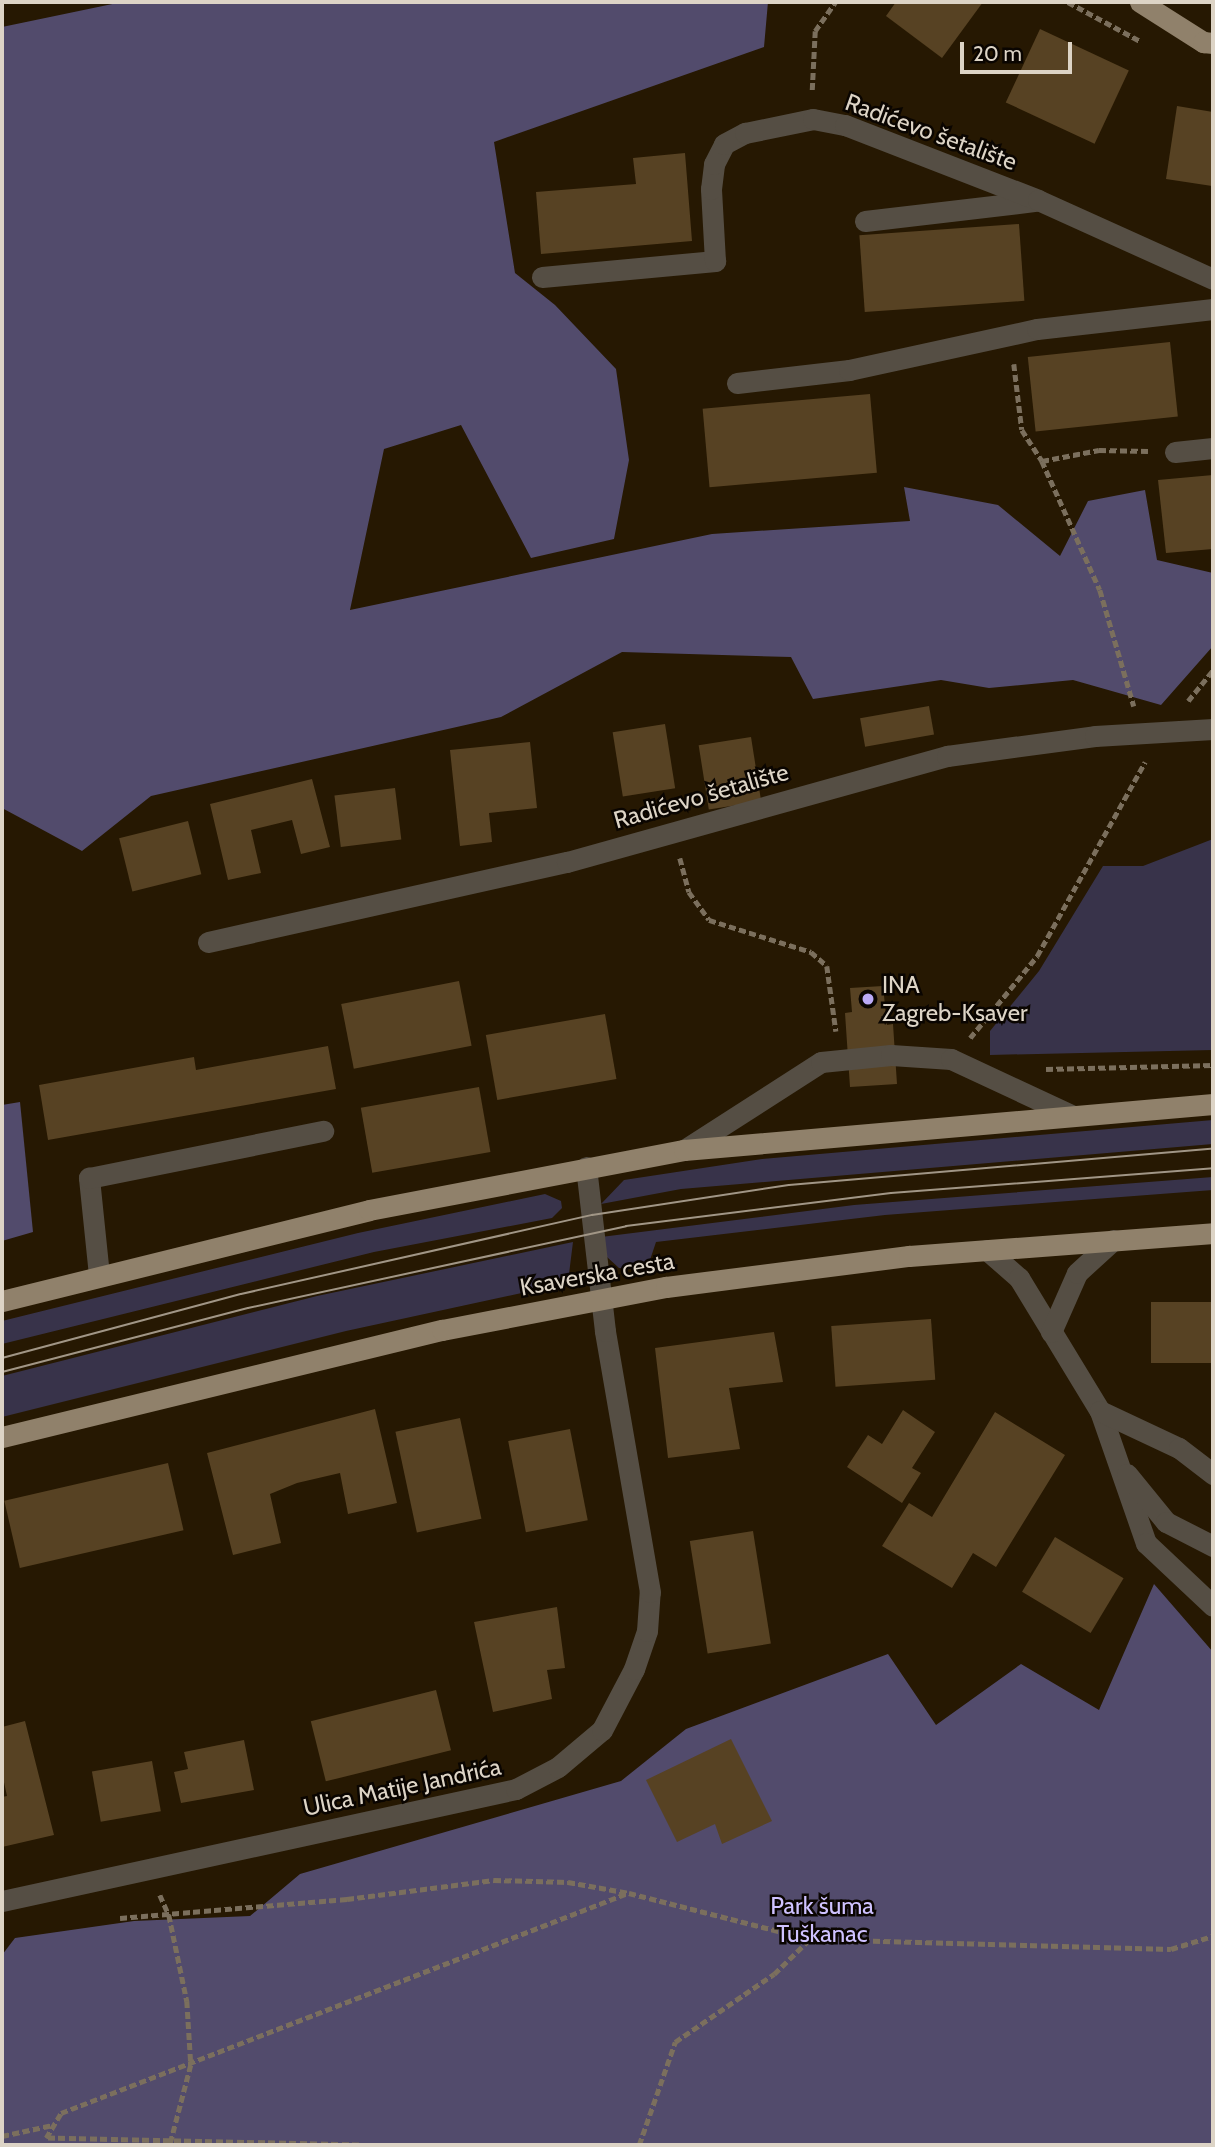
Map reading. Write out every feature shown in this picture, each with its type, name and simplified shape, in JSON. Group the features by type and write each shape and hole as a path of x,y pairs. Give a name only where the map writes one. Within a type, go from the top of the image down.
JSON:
{"main road":[{"path":"1139,2 1203,42 1213,43"},
{"path":"2,1301 369,1210 684,1150 1213,1104"},
{"name":"Ksaverska cesta","path":"2,1437 428,1333 601,1299 813,1266 1213,1233"}],"street":[{"name":"Radićevo šetalište","path":"542,277 715,261 711,189 714,164 724,144 745,133 813,119 845,125 1038,200 1213,279"},
{"name":"Radićevo šetalište","path":"865,221 1038,200"},
{"path":"737,383 849,370 1012,333 1213,309"},
{"path":"1175,452 1213,448"},
{"name":"Radićevo šetalište","path":"208,942 567,862 947,756 1152,733 1213,729"},
{"path":"684,1150 821,1062 891,1055 951,1059 1071,1115"},
{"path":"99,1276 89,1178 323,1131"},
{"name":"Ulica Matije Jandrića","path":"2,1901 516,1789 558,1767 597,1735 634,1669 647,1631 650,1592 601,1299 586,1167"},
{"path":"1051,1332 1077,1273 1112,1240"},
{"path":"988,1250 1018,1278 1100,1410 1146,1543 1213,1606"},
{"path":"1100,1410 1179,1448 1213,1474"},
{"path":"1117,1462 1167,1522 1213,1546"}],"path":[{"path":"813,119 812,44 815,31 835,2"},
{"path":"963,1046 1037,956 1152,733 1100,590 1042,461 1022,430 1012,333"},
{"path":"1042,461 1099,450 1175,452"},
{"path":"1183,708 1213,670"},
{"path":"672,831 689,892 709,920 811,952 827,966 833,985 836,1037"},
{"path":"1043,1069 1213,1065"},
{"path":"120,1918 494,1880 568,1882 629,1893 810,1939 1171,1950 1213,1936"},
{"path":"158,1891 169,1915 187,2001 191,2065 170,2144"},
{"path":"359,2145 170,2144 46,2138 61,2113 191,2065 629,1893"},
{"path":"639,2145 675,2042 774,1974 810,1939"},
{"path":"2,2136 54,2125"}],"shaded area":[{"path":"1213,839 1213,1050 990,1055 990,1031 1039,971 1103,866 1143,866"},
{"path":"1213,1120 1213,1144 681,1189 601,1204 624,1180 762,1159"},
{"path":"1213,1177 1213,1190 885,1215 656,1242 648,1266 632,1269 619,1268 607,1257 601,1237 854,1205"},
{"path":"545,1194 561,1201 562,1208 552,1218 374,1252 2,1344 2,1321 358,1233"},
{"path":"573,1242 569,1274 549,1287 346,1331 2,1417 2,1376 317,1296"}],"green space":[{"path":"122,2 768,2 764,47 494,142 515,273 555,305 616,369 629,460 614,539 531,558 461,425 384,449 350,610 712,534 910,521 904,487 998,505 1060,556 1088,501 1145,490 1157,560 1213,573 1213,646 1161,705 1073,680 989,688 941,680 813,699 791,657 622,652 501,717 151,796 82,851 2,808 2,27"},
{"path":"20,1102 33,1232 2,1241 2,1105"},
{"name":"Park šuma Tuškanac","path":"1154,1584 1213,1652 1213,2145 2,2145 2,1955 15,1938 134,1921 250,1916 300,1874 621,1781 686,1729 888,1654 936,1725 1021,1664 1099,1710"}],"building":[{"path":"896,2 983,2 942,58 886,16"},
{"path":"1040,29 1129,70 1095,144 1006,102"},
{"path":"1177,106 1213,112 1212,186 1166,179"},
{"path":"685,153 692,241 541,254 536,192 636,184 633,158"},
{"path":"1019,224 1024,301 865,312 859,235"},
{"path":"1170,342 1178,417 1036,432 1028,357"},
{"path":"870,394 877,473 710,487 703,409"},
{"path":"1213,475 1213,549 1166,553 1158,480"},
{"path":"929,706 934,735 865,747 860,718"},
{"path":"665,724 675,788 623,796 613,732"},
{"path":"751,737 761,801 709,809 699,745"},
{"path":"530,742 537,808 489,813 492,842 460,846 450,750"},
{"path":"312,779 330,847 301,854 292,820 251,830 261,873 228,880 210,804"},
{"path":"395,788 401,840 341,847 334,795"},
{"path":"188,821 201,874 132,892 119,838"},
{"path":"459,981 472,1046 354,1069 341,1004"},
{"path":"883,986 887,1025 893,1024 897,1084 850,1087 845,1013 852,1012 850,988"},
{"path":"605,1014 616,1079 497,1100 486,1035"},
{"path":"328,1046 336,1089 48,1140 39,1085 194,1057 196,1070"},
{"path":"479,1087 490,1152 372,1173 361,1108"},
{"path":"1151,1302 1213,1302 1213,1363 1151,1363"},
{"path":"931,1319 935,1380 835,1387 831,1326"},
{"path":"774,1332 783,1382 729,1388 740,1449 668,1458 655,1348"},
{"path":"375,1409 397,1503 348,1514 340,1473 297,1483 270,1494 281,1543 233,1555 207,1453"},
{"path":"903,1410 935,1432 912,1468 921,1473 902,1503 847,1467 868,1435 882,1444"},
{"path":"995,1412 1065,1455 996,1567 973,1553 952,1588 882,1546 909,1503 932,1517"},
{"path":"460,1418 481,1519 417,1532 395,1432"},
{"path":"570,1429 588,1520 526,1532 508,1441"},
{"path":"168,1463 184,1530 20,1568 4,1501"},
{"path":"753,1531 771,1644 708,1654 690,1541"},
{"path":"1055,1537 1124,1578 1091,1633 1022,1592"},
{"path":"557,1607 565,1668 547,1670 552,1699 493,1712 474,1622"},
{"path":"436,1690 451,1750 326,1781 311,1721"},
{"path":"25,1721 54,1835 2,1847 2,1797 7,1796 2,1773 2,1727"},
{"path":"731,1739 772,1821 722,1844 715,1824 677,1842 646,1780"},
{"path":"244,1740 254,1790 181,1803 174,1772 188,1769 184,1752"},
{"path":"152,1761 161,1811 101,1822 92,1772"}],"tram line":[{"path":"2,1358 241,1294 592,1215 789,1185 1213,1149"},
{"path":"2,1372 248,1308 626,1226 891,1193 1213,1168"}],"place":[{"name":"INA Zagreb-Ksaver","path":"868,999"}]}
